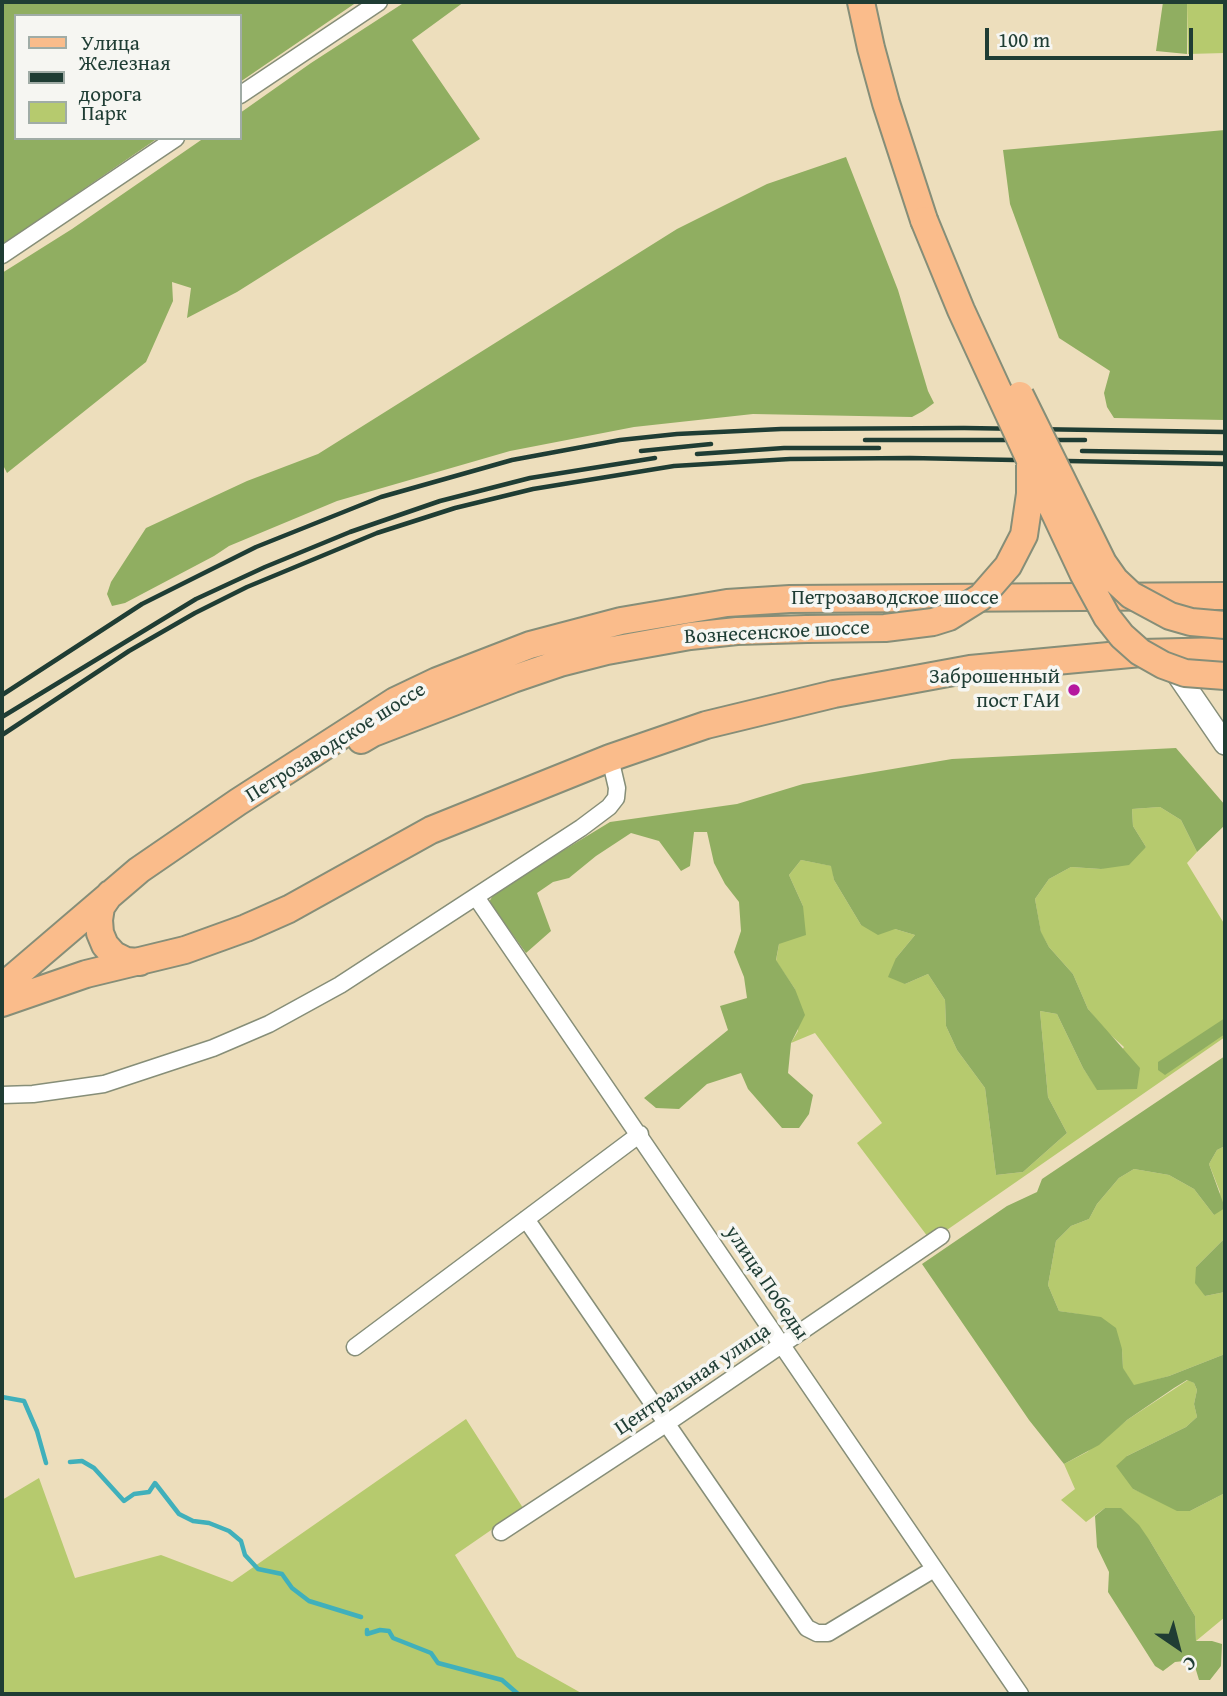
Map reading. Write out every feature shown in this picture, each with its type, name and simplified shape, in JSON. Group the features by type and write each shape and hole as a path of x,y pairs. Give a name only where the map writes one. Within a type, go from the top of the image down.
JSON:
{"main road":[{"name":"Вознесенское шоссе","path":"862,2 886,103 932,216 1103,563 1115,580 1151,608 1191,622 1225,625"},
{"name":"Вознесенское шоссе","path":"877,2 932,216 961,310 1095,596 1122,636 1140,652 1185,673 1225,676"},
{"name":"Вознесенское шоссе","path":"238,802 291,784 373,733 560,663 618,648 690,636 737,631 885,628 933,622 949,617 981,597 1009,566 1024,534 1030,494 1030,460"},
{"name":"Петрозаводское шоссе","path":"2,987 118,887 173,845 238,802 396,701 437,681 530,645 621,621 727,603 790,599 1225,596"},
{"path":"2,1003 86,974 185,950 246,928 289,909 431,830 610,758 706,725 834,694 970,669 1161,652 1225,653"},
{"path":"118,887 108,895 101,907 100,933 105,945 114,955 126,961 140,962"}],"street":[{"path":"242,94 379,2"},
{"path":"2,255 173,140"},
{"path":"1161,652 1225,744"},
{"path":"1204,712 1203,686 1208,674 1225,653"},
{"path":"2,1095 33,1094 104,1084 213,1048 270,1024 340,985 582,828 609,807 616,798 618,788 610,758"},
{"name":"улица Победы","path":"476,897 1020,1694"},
{"path":"355,1347 640,1134"},
{"path":"526,1219 807,1629 828,1633 934,1569"},
{"name":"Центральная улица","path":"502,1532 941,1236"}],"green space":[{"path":"2,2 357,2 242,81 242,14 14,14 14,140 155,140 2,245"},
{"path":"405,2 464,2 412,40 480,139 237,292 187,318 191,288 172,282 173,301 146,362 7,473 2,463 2,273 72,229 201,140 242,140 242,112"},
{"path":"1163,2 1187,2 1187,54 1156,51"},
{"path":"1187,2 1225,2 1225,53 1188,54"},
{"path":"1225,130 1225,420 1114,418 1107,407 1104,393 1110,371 1059,338 1010,204 1003,150"},
{"path":"846,157 898,290 934,403 923,411 912,417 753,414 634,427 510,451 337,501 229,546 125,603 112,606 107,594 111,582 146,528 247,481 318,454 677,229 767,184"},
{"path":"1176,748 1225,805 1225,825 1197,852 1181,820 1160,807 1132,809 1133,826 1146,847 1129,865 1101,869 1071,867 1049,879 1035,899 1041,932 1049,947 1073,974 1088,1009 1140,1068 1137,1089 1097,1090 1083,1068 1057,1014 1040,1011 1048,1097 1067,1133 1023,1172 996,1175 985,1088 957,1050 946,1026 945,1000 928,974 905,984 888,977 896,958 915,935 895,929 878,935 861,925 834,880 831,866 801,860 789,875 803,906 806,935 779,944 776,960 795,989 805,1015 791,1043 788,1073 813,1095 809,1114 799,1128 782,1128 748,1089 741,1073 707,1084 679,1109 656,1108 644,1098 728,1030 720,1006 747,998 744,977 734,952 741,931 739,902 714,863 707,832 694,832 690,866 681,871 659,841 631,833 569,878 553,882 537,893 551,931 526,953 489,902 495,892 610,822 737,804 803,784 952,759"},
{"path":"1160,807 1181,820 1197,852 1187,863 1225,925 1225,1037 931,1241 857,1143 882,1123 815,1033 791,1043 798,1031 795,989 776,961 779,944 803,906 789,875 801,860 832,866 834,880 861,925 895,929 915,935 896,958 905,984 928,974 945,1000 946,1026 957,1050 985,1088 996,1175 1023,1172 1067,1133 1048,1097 1040,1011 1057,1014 1083,1068 1097,1089 1124,1047 1105,1030 1088,1009 1073,974 1049,947 1041,933 1035,899 1049,879 1071,867 1101,869 1146,847 1133,826 1132,809"},
{"path":"1225,1018 1225,1034 1165,1075 1158,1070 1158,1062"},
{"path":"1225,1056 1225,1146 1217,1150 1209,1164 1225,1208 1214,1215 1194,1189 1169,1175 1134,1169 1119,1178 1097,1204 1089,1219 1071,1226 1056,1241 1048,1285 1059,1311 1101,1317 1116,1328 1122,1349 1123,1368 1134,1385 1169,1376 1225,1354 1225,1493 1190,1511 1177,1511 1133,1489 1116,1466 1127,1456 1186,1427 1197,1417 1194,1404 1197,1390 1194,1383 1187,1380 1174,1388 1127,1420 1099,1445 1064,1464 1029,1420 922,1264 1007,1206 1037,1192 1042,1179"},
{"path":"1225,1146 1225,1238 1196,1267 1205,1296 1225,1292 1225,1354 1169,1376 1134,1386 1123,1369 1122,1349 1078,1314 1059,1311 1048,1285 1056,1241 1071,1226 1089,1219 1097,1204 1119,1178 1134,1169 1169,1175 1194,1189 1214,1215 1220,1192 1209,1164 1217,1150"},
{"path":"1225,1238 1225,1292 1205,1296 1195,1283 1196,1267"},
{"path":"1188,1380 1194,1383 1197,1390 1194,1404 1197,1417 1186,1427 1127,1456 1133,1489 1156,1499 1190,1511 1225,1493 1225,1617 1196,1641 1195,1616 1150,1541 1105,1508 1086,1522 1061,1500 1075,1489 1064,1464 1087,1452 1127,1420"},
{"path":"466,1419 523,1508 455,1555 517,1657 583,1694 2,1694 2,1500 39,1478 75,1578 161,1555 232,1582"},
{"path":"1105,1508 1121,1508 1139,1525 1150,1541 1195,1616 1196,1641 1222,1644 1221,1666 1210,1680 1199,1680 1193,1660 1175,1662 1163,1671 1155,1666 1108,1592 1109,1572 1097,1547 1095,1516"}],"waterway":[{"path":"2,1397 24,1401 37,1431 46,1463"},
{"path":"70,1462 82,1461 94,1468 124,1501 134,1494 149,1492 155,1483 179,1514 193,1521 209,1523 229,1531 241,1541 245,1555 258,1569 282,1574 292,1588 309,1601 361,1617"},
{"path":"367,1630 367,1634 380,1630 389,1631 393,1638 431,1653 438,1663 502,1680 518,1694"}],"railway":[{"path":"2,695 142,604 256,547 381,497 512,460 620,440 677,434 781,429 964,428 1225,432"},
{"path":"865,440 1085,440"},
{"path":"641,451 711,444"},
{"path":"697,454 784,448 879,448"},
{"path":"1082,451 1225,453"},
{"path":"2,717 196,599 350,532 440,501 530,478 655,458"},
{"path":"2,735 129,651 247,587 377,533 455,508 533,489 674,466 790,459 910,458 1225,464"}],"place":[{"name":"Заброшенный пост ГАИ","path":"1074,690"}]}
